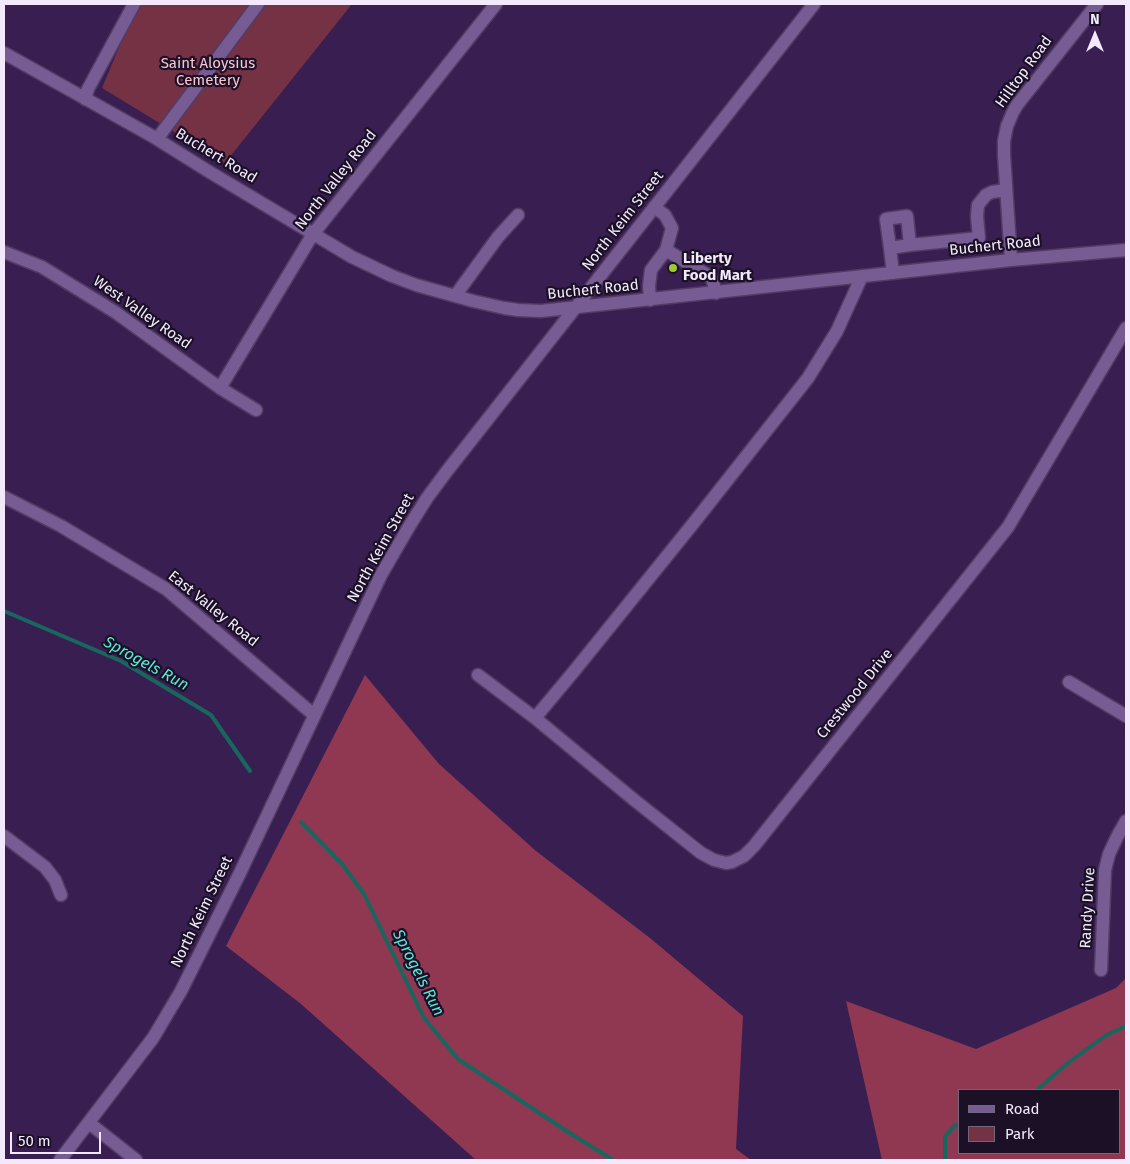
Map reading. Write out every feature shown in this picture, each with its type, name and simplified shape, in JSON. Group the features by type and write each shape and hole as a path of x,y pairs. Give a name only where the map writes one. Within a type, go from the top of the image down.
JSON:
{"street":[{"path":"85,99 88,89 134,4"},
{"path":"157,139 258,4"},
{"name":"North Valley Road","path":"220,388 313,234 496,4"},
{"name":"North Keim Street","path":"60,1160 152,1038 181,992 239,875 381,575 414,518 447,471 814,4"},
{"name":"Hilltop Road","path":"1011,260 1004,141 1007,126 1012,112 1097,4"},
{"name":"Buchert Road","path":"4,53 157,139 352,257 392,276 426,288 504,308 541,311 575,308 1011,260 1126,250"},
{"path":"890,248 979,238 978,205 986,195 1006,190"},
{"path":"650,300 651,270 666,250 672,228 665,214 654,207"},
{"path":"454,296 498,237 518,215"},
{"path":"893,273 886,219 907,216 910,245"},
{"path":"666,250 712,278 716,293"},
{"name":"West Valley Road","path":"4,252 42,267 107,307 220,388 256,410"},
{"path":"535,718 692,525 808,378 837,331 862,276"},
{"name":"Crestwood Drive","path":"478,674 535,718 701,854 726,863 744,856 754,846 1008,527 1126,328"},
{"name":"East Valley Road","path":"4,497 62,526 166,589 314,715"},
{"path":"1069,682 1126,716"},
{"name":"Randy Drive","path":"1101,970 1105,870 1109,854 1126,821"},
{"path":"4,836 45,867 55,880 61,895"},
{"path":"89,1123 136,1160"}],"green space":[{"name":"Saint Aloysius Cemetery","path":"137,4 352,4 225,163 102,88"}],"shaded area":[{"path":"365,675 439,764 536,851 650,938 743,1016 736,1149 751,1160 476,1160 301,1004 226,946"},
{"path":"1126,978 1126,1160 882,1160 846,1001 976,1049 1116,988"}],"waterway":[{"name":"Sprogels Run","path":"4,611 121,661 211,715 250,771"},
{"name":"Sprogels Run","path":"301,822 342,864 364,894 424,1018 458,1059 613,1160"},
{"path":"1038,1089 1068,1063 1105,1036 1126,1026"},
{"path":"945,1160 945,1137 955,1125 958,1125"}],"place":[{"name":"Liberty Food Mart","path":"673,268"}]}
